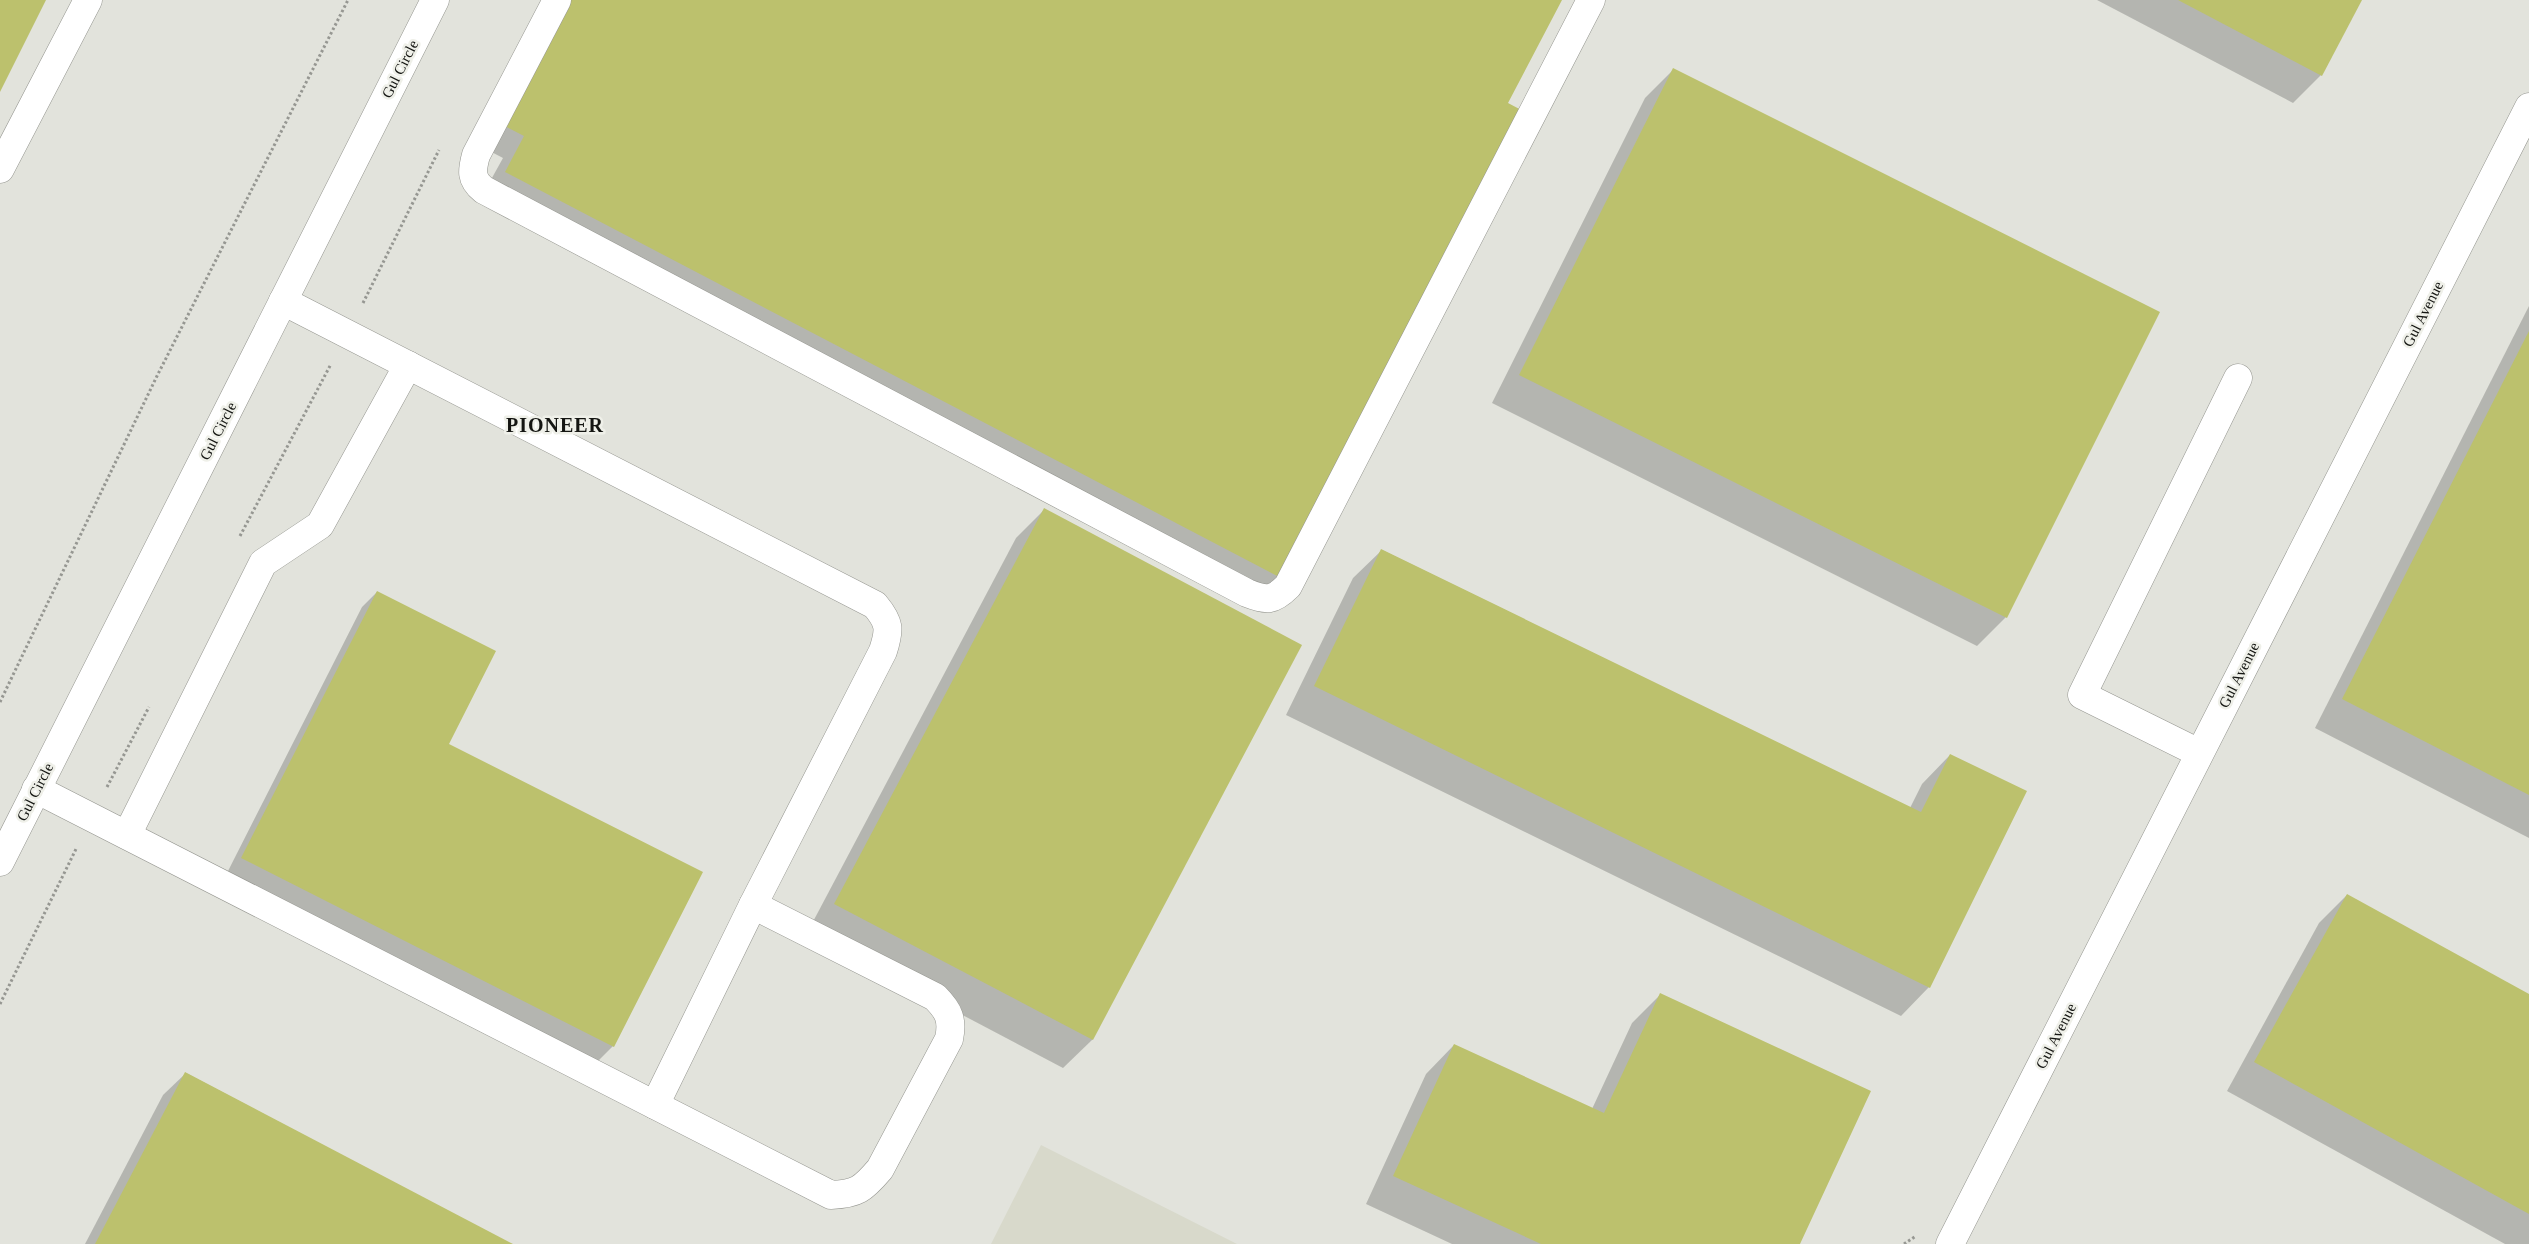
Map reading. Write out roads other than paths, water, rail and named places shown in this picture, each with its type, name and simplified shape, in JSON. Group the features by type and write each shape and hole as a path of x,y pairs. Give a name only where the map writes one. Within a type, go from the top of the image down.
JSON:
{"street":[{"path":"0,169 88,0"},
{"name":"Gul Circle","path":"0,862 435,0"},
{"path":"557,0 476,155 472,175 476,184 484,190 1203,570 1247,593 1263,599 1277,597 1288,586 1591,0"},
{"name":"Gul Avenue","path":"1950,1244 2529,106"},
{"path":"283,301 875,605 886,618 889,632 883,650 752,905 655,1105"},
{"path":"127,835 263,562 320,525 408,365"},
{"path":"2199,753 2082,695 2238,378"},
{"path":"36,789 831,1195 850,1194 866,1186 880,1169 950,1039 952,1025 949,1011 935,997 752,905"}],"district":[{"name":"PIONEER","path":"555,425"}]}
